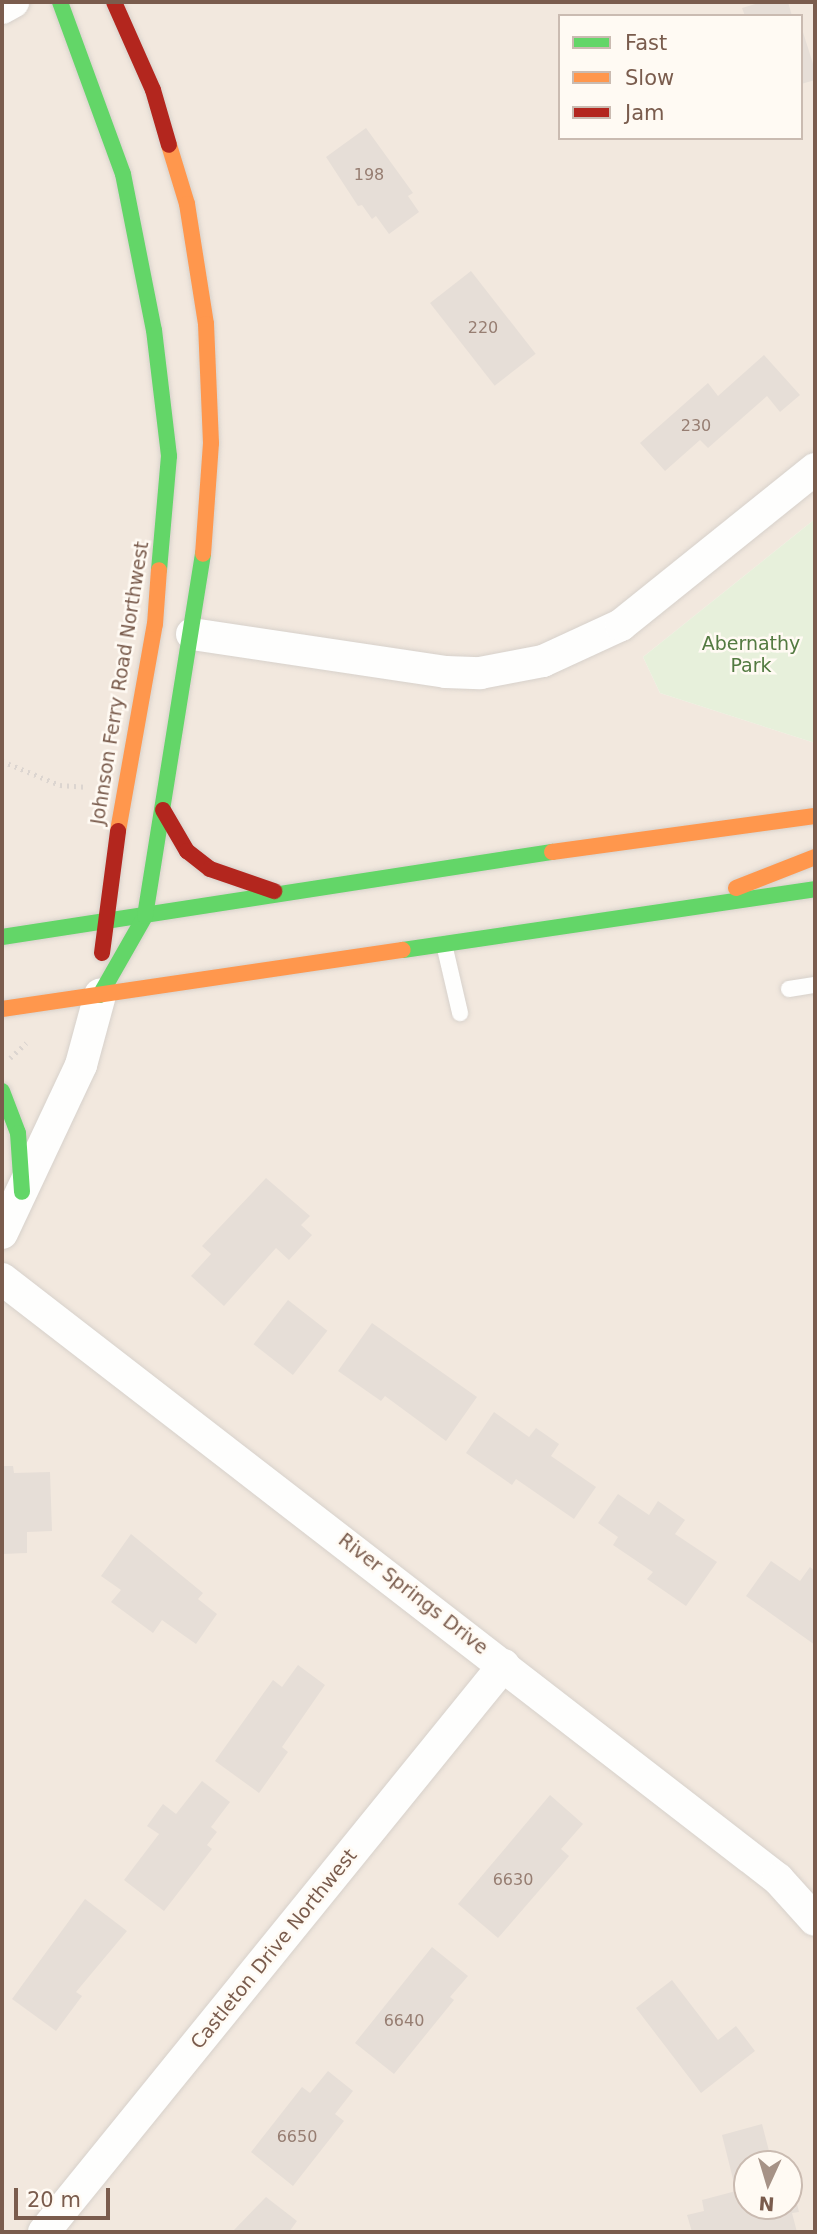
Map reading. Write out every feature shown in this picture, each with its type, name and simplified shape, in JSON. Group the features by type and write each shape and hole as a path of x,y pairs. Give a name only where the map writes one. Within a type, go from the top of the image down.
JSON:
{"main road":[{"name":"Johnson Ferry Road Northwest","path":"60,2 122,174 154,330 169,456 155,624 104,923 100,995"},
{"path":"100,995 145,916 192,634 209,498 206,324 187,204 153,90 114,2"},
{"path":"163,810 187,851 210,869 231,880 286,894"},
{"path":"2,937 668,834 815,816"},
{"path":"700,906 789,864 815,857"},
{"path":"2,1009 815,890"},
{"path":"2,1091 18,1133 22,1192"}],"street":[{"path":"2,8 13,2"},
{"path":"192,634 446,673 480,673 543,662 621,625 815,469"},
{"path":"2,1233 81,1065 100,995"},
{"name":"River Springs Drive","path":"2,1279 778,1879 815,1920"},
{"name":"Castleton Drive Northwest","path":"44,2232 504,1665"}],"lane":[{"path":"444,944 460,1013"},
{"path":"789,989 815,985"}],"path":[{"path":"2,761 60,785 88,787"},
{"path":"2,1065 30,1040"}],"shaded area":[{"path":"2,2 815,2 815,519 643,657 660,693 815,743 815,2232 2,2232"}],"green space":[{"name":"Abernathy Park","path":"815,519 815,743 660,693 643,657"}],"building":[{"path":"762,2 788,2 791,14 744,14 742,8"},
{"path":"803,32 815,70 815,80 803,83"},
{"path":"366,128 413,193 408,196 419,212 389,234 376,216 372,219 362,205 358,206 326,157"},
{"path":"471,271 536,354 495,386 430,303"},
{"path":"764,355 800,395 780,412 767,396 708,448 700,440 665,471 640,443 708,383 718,396"},
{"path":"266,1178 310,1216 301,1225 312,1235 289,1260 276,1248 224,1306 191,1276 211,1254 202,1246"},
{"path":"288,1300 327,1331 293,1375 254,1344"},
{"path":"372,1323 477,1397 446,1441 385,1396 381,1401 338,1371"},
{"path":"494,1412 529,1437 536,1428 559,1444 551,1456 596,1487 574,1519 516,1479 512,1485 466,1453"},
{"path":"2,1466 13,1466 14,1473 50,1472 52,1531 27,1532 27,1553 2,1554"},
{"path":"618,1494 649,1515 658,1501 685,1520 675,1534 717,1562 686,1606 647,1579 653,1572 613,1545 618,1537 598,1523"},
{"path":"131,1534 203,1593 198,1599 217,1614 196,1644 162,1620 153,1633 111,1602 121,1590 101,1576"},
{"path":"771,1561 800,1581 810,1567 815,1571 815,1645 746,1596"},
{"path":"298,1665 325,1685 282,1747 288,1752 259,1793 215,1761 273,1680 282,1687"},
{"path":"202,1781 230,1802 211,1827 217,1832 207,1845 212,1849 164,1911 124,1880 159,1834 147,1826 163,1804 176,1814"},
{"path":"550,1795 583,1824 561,1849 569,1856 498,1938 458,1904"},
{"path":"85,1899 127,1931 76,1992 82,1996 56,2031 12,1999"},
{"path":"432,1947 468,1976 450,1997 454,2000 394,2074 355,2043"},
{"path":"672,1980 718,2040 736,2026 755,2051 701,2093 636,2008"},
{"path":"328,2071 353,2091 335,2114 344,2121 293,2186 251,2152 302,2087 310,2093"},
{"path":"762,2124 769,2150 733,2150 733,2179 722,2135"},
{"path":"733,2192 733,2220 794,2220 797,2232 692,2232 687,2215 704,2211 702,2200"},
{"path":"266,2197 297,2221 289,2232 232,2232"}],"traffic: fast":[{"path":"60,2 123,174 154,330 169,456 159,570"},
{"path":"100,995 145,916 203,554"},
{"path":"2,937 552,852"},
{"path":"403,950 815,889"},
{"path":"2,1091 18,1133 22,1192"}],"traffic: slow":[{"path":"169,145 187,204 206,324 211,443 203,554"},
{"path":"118,831 155,624 159,570"},
{"path":"552,852 815,816"},
{"path":"736,888 815,857"},
{"path":"2,1009 403,950"}],"traffic: jam":[{"path":"114,2 153,90 169,145"},
{"path":"163,810 187,851 210,869 274,891"},
{"path":"102,953 118,831"}]}
